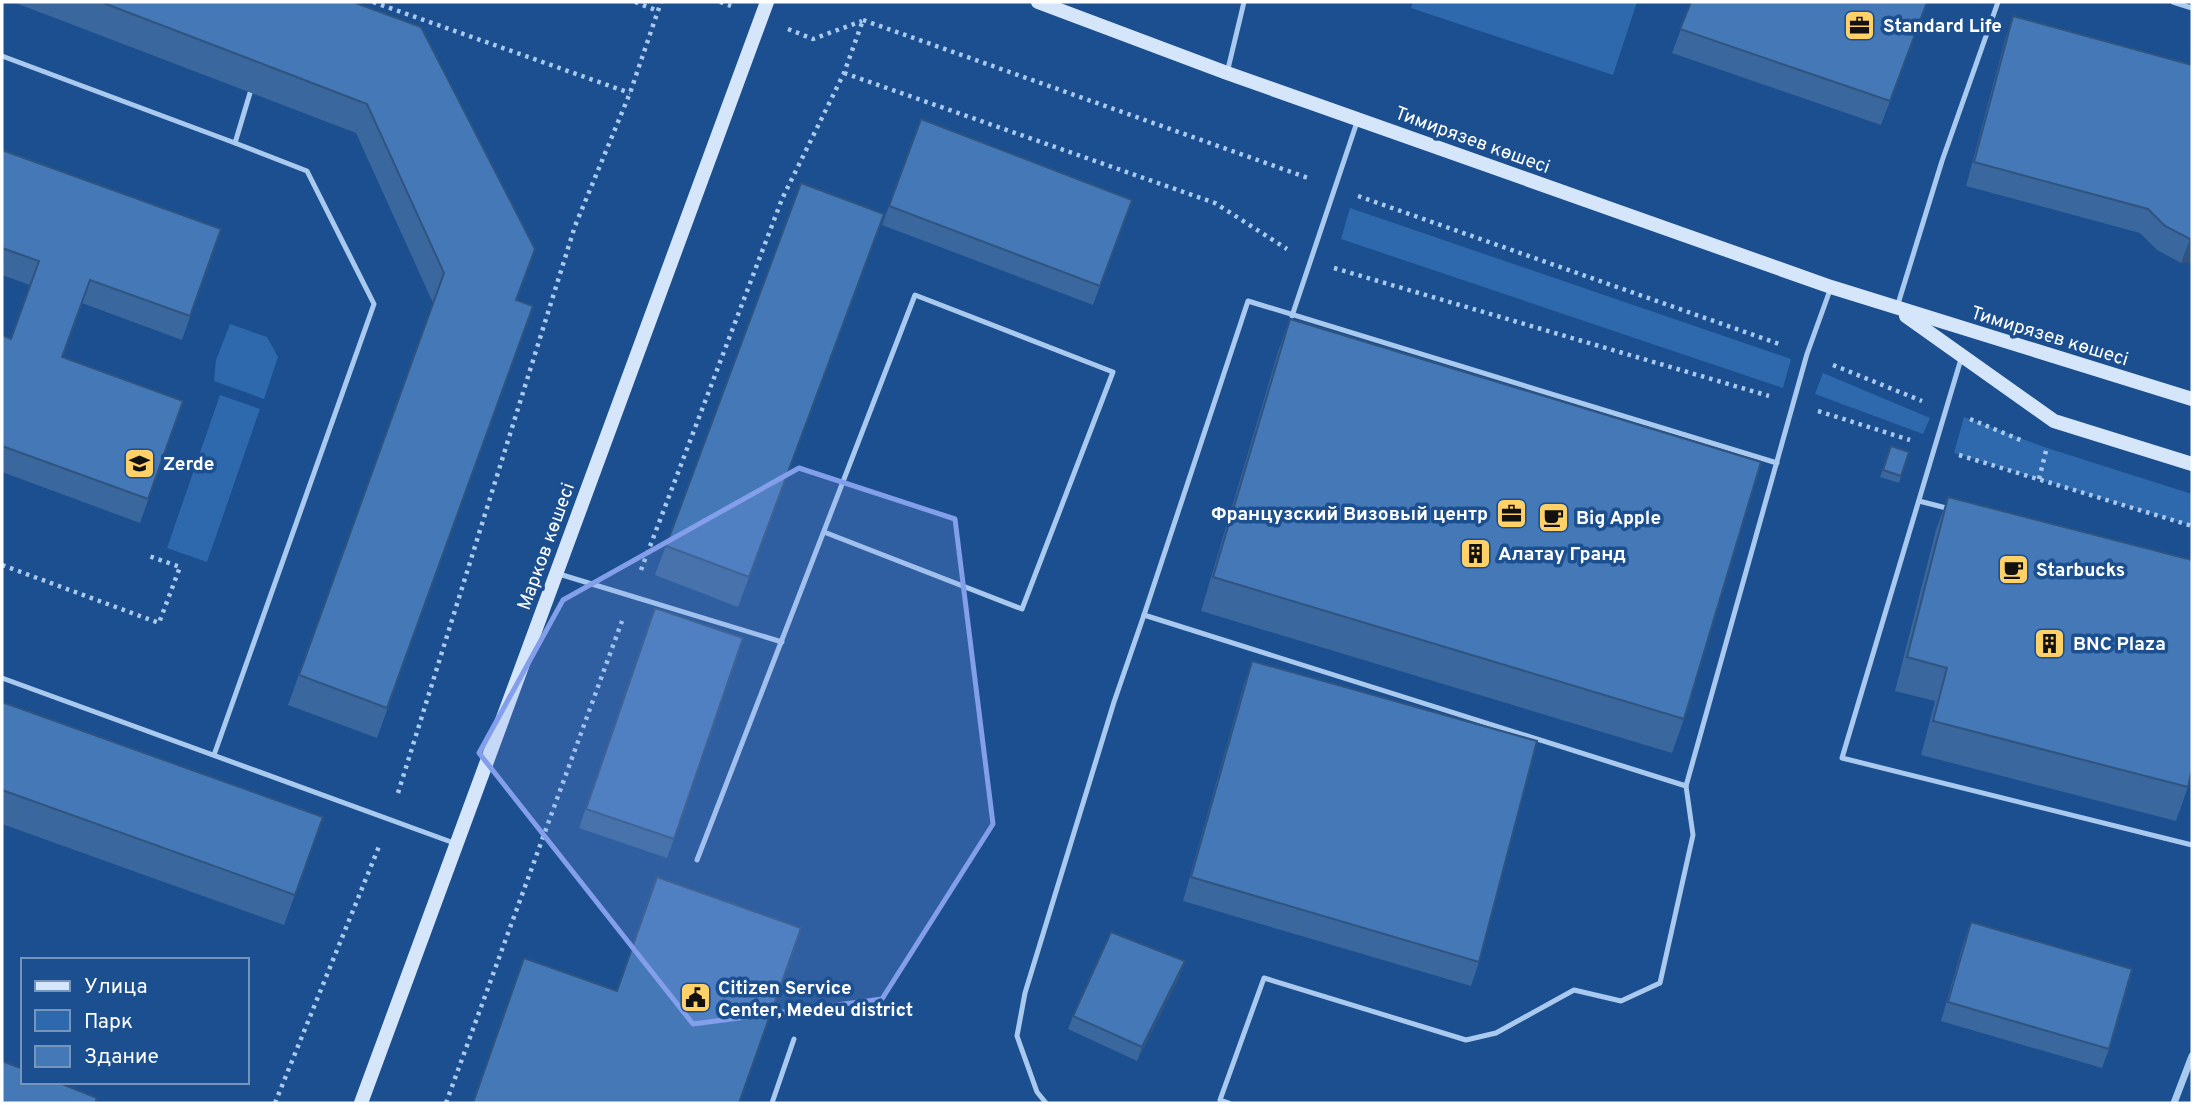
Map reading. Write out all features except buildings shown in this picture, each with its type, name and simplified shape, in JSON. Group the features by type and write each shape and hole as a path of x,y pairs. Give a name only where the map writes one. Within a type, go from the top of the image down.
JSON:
{"street":[{"name":"Марков көшесі","path":"361,1103 767,2"},
{"name":"Тимирязев көшесі","path":"1038,2 1227,73 1831,287 2192,399"},
{"name":"Тимирязев көшесі","path":"1896,309 2054,421 2192,464"},
{"path":"2174,1103 2192,1056"}],"lane":[{"path":"1227,73 1244,2"},
{"path":"1896,309 1942,161 1998,2"},
{"path":"2173,2 2192,8"},
{"path":"2,56 307,171 374,304 214,755"},
{"path":"235,144 250,93"},
{"path":"1292,316 1358,119"},
{"path":"1229,1103 1220,1100 1264,978 1466,1040 1496,1033 1574,990 1621,1001 1660,982 1693,835 1686,786 1807,354 1831,287"},
{"path":"698,860 915,295 1113,372 1022,609 824,532"},
{"path":"1046,1103 1037,1092 1017,1037 1025,993 1114,702 1248,301 1777,463"},
{"path":"1962,356 1842,758 2192,845"},
{"path":"1919,501 1963,512"},
{"path":"556,573 782,642"},
{"path":"1144,615 1686,786"},
{"path":"2,678 457,844"},
{"path":"772,1103 793,1039"}],"path":[{"path":"373,2 630,93"},
{"path":"635,2 658,11"},
{"path":"275,1103 390,820 575,226 630,93 662,2"},
{"path":"813,39 863,20 1807,354 2027,442"},
{"path":"863,20 844,73 1214,203 1293,253"},
{"path":"1321,264 1773,397"},
{"path":"1809,409 2192,526"},
{"path":"2037,445 2047,448 2039,479"},
{"path":"2,565 159,623 180,567 149,556"}],"highlighted area":[{"path":"799,468 955,519 993,824 882,999 693,1024 479,753 563,600"}],"green space":[{"path":"1413,2 1637,2 1613,75 1411,8"},
{"path":"1350,208 1791,359 1783,388 1341,239"},
{"path":"230,324 267,337 278,357 264,399 214,381 216,360"},
{"path":"1823,373 1930,418 1923,434 1815,394"},
{"path":"220,395 260,409 207,562 167,548"},
{"path":"1964,417 2047,448 2192,494 2192,526 1954,453"}],"place":[{"name":"Standard Life","path":"1860,25"},
{"name":"Zerde","path":"140,463"},
{"name":"Французский Визовый центр","path":"1511,513"},
{"name":"Big Apple","path":"1553,517"},
{"name":"Алатау Гранд","path":"1475,553"},
{"name":"Starbucks","path":"2013,569"},
{"name":"BNC Plaza","path":"2050,643"},
{"name":"Citizen Service Center, Medeu district","path":"695,998"}]}
